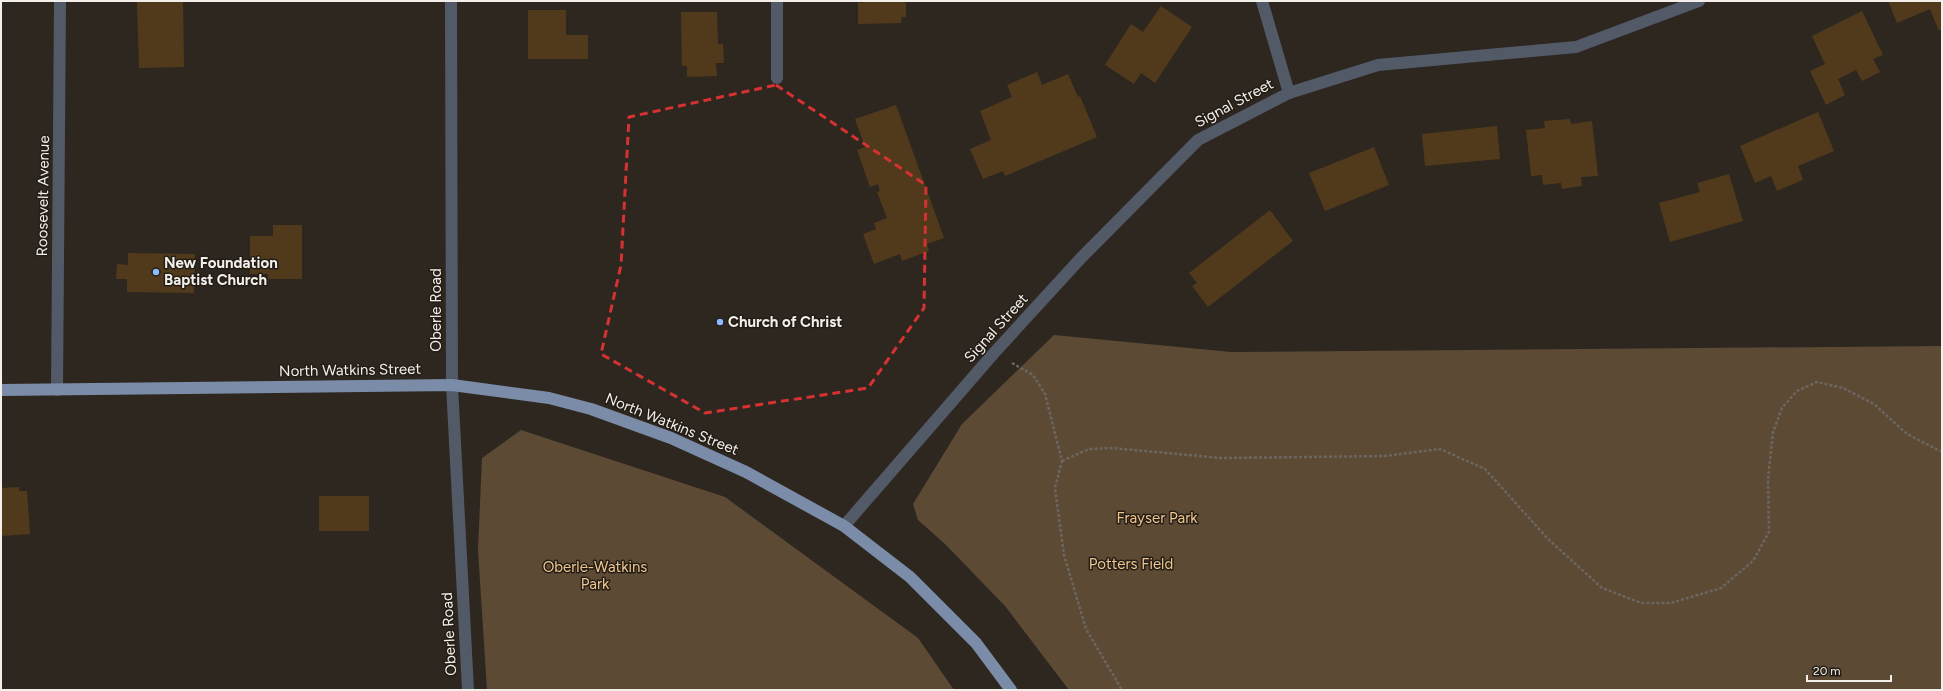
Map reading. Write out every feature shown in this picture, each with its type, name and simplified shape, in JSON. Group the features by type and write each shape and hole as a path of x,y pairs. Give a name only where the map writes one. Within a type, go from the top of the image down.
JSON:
{"main road":[{"name":"North Watkins Street","path":"1,390 452,385 549,398 592,409 671,438 746,472 844,526 910,577 976,643 1011,690"}],"street":[{"name":"Roosevelt Avenue","path":"57,390 60,1"},
{"name":"Oberle Road","path":"451,1 452,385 468,690"},
{"path":"777,1 777,78"},
{"path":"1262,1 1289,93"},
{"name":"Signal Street","path":"844,526 994,353 1081,258 1198,140 1289,93 1378,65 1576,47 1699,1"}],"path":[{"path":"994,353 1033,375 1045,394 1062,461 1055,488 1064,555 1086,629 1122,690"},
{"path":"1062,461 1089,449 1112,448 1221,458 1385,456 1440,449 1484,469 1548,539 1602,588 1641,603 1671,603 1721,588 1753,560 1769,532 1768,479 1773,432 1782,408 1797,391 1817,382 1843,388 1874,404 1907,434 1942,452"}],"highlighted area":[{"path":"776,85 926,185 924,308 868,388 705,413 601,354 621,265 629,117"}],"green space":[{"name":"Frayser Park","path":"1054,335 1231,352 1942,346 1942,690 1069,690 1005,606 945,544 918,520 913,504 962,424"},
{"name":"Oberle-Watkins Park","path":"521,430 725,497 918,638 954,690 487,690 478,550 482,458"}],"building":[{"path":"137,1 183,1 184,67 139,68"},
{"path":"863,1 901,1 906,3 906,17 902,17 901,23 858,24 858,2 863,3"},
{"path":"1888,1 1942,1 1942,29 1939,31 1930,9 1897,23"},
{"path":"1161,6 1192,27 1155,83 1141,73 1134,84 1105,65 1131,24 1143,32"},
{"path":"528,10 566,10 566,35 588,35 588,59 528,59"},
{"path":"1862,11 1883,55 1873,59 1880,72 1862,81 1856,70 1838,79 1845,95 1826,105 1810,71 1825,64 1812,36"},
{"path":"681,12 717,12 718,44 723,44 724,63 716,63 717,76 687,77 687,66 682,66"},
{"path":"1037,72 1042,85 1068,74 1078,97 1080,96 1097,137 1005,176 1003,171 983,179 970,149 991,140 980,111 1012,97 1007,85"},
{"path":"896,105 944,238 927,244 929,251 902,261 900,254 874,264 863,234 876,229 874,223 887,218 877,192 880,191 878,184 870,187 857,150 865,147 855,119"},
{"path":"1818,112 1834,151 1798,166 1803,180 1777,191 1771,176 1755,183 1740,146"},
{"path":"1570,119 1571,124 1592,121 1598,176 1581,177 1582,186 1562,189 1561,183 1543,185 1542,175 1531,176 1526,130 1545,128 1544,121"},
{"path":"1497,126 1500,159 1425,166 1422,134"},
{"path":"1374,147 1389,185 1325,211 1309,173"},
{"path":"1729,174 1743,221 1670,242 1659,203 1700,192 1697,183"},
{"path":"1270,210 1293,241 1208,307 1192,286 1197,283 1189,273"},
{"path":"273,225 302,225 302,279 268,279 268,274 250,274 250,236 273,236"},
{"name":"New Foundation Baptist Church","path":"128,253 195,254 194,293 127,292 127,279 116,279 117,264 128,265"},
{"path":"19,487 19,491 27,491 30,534 1,536 1,488"},
{"path":"319,496 369,496 369,531 319,531"}],"place":[{"name":"New Foundation Baptist Church","path":"156,272"},
{"name":"Church of Christ","path":"720,322"}],"park label":[{"name":"Potters Field","path":"1131,564"}]}
